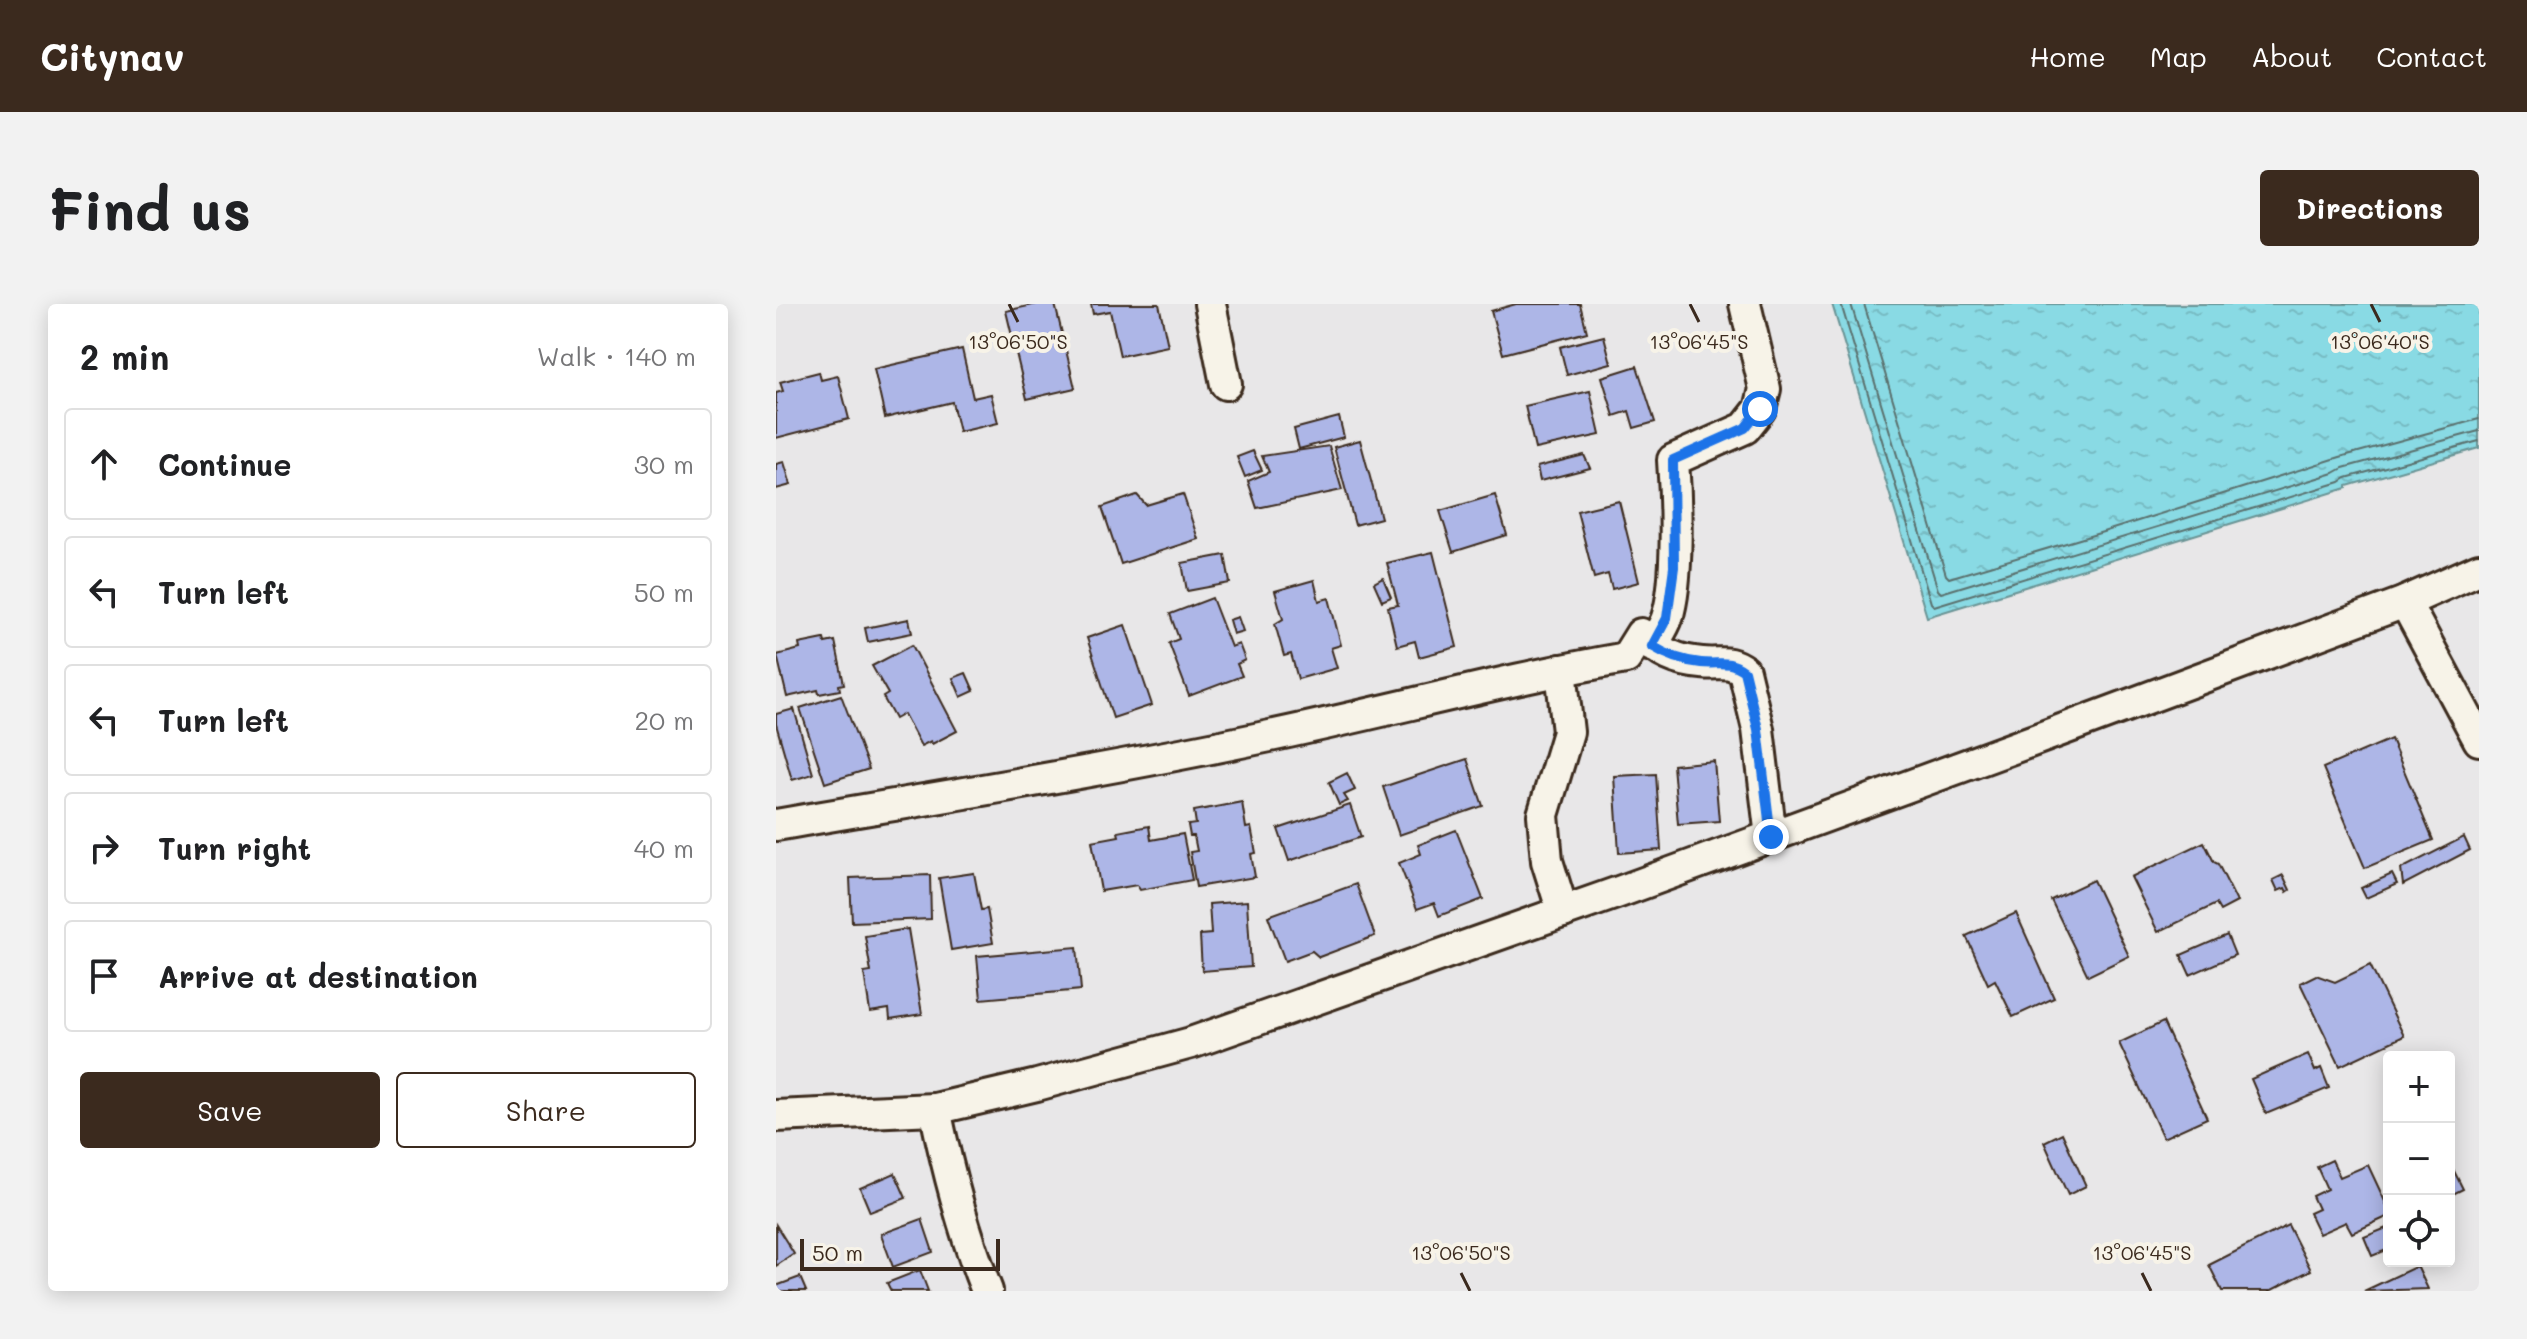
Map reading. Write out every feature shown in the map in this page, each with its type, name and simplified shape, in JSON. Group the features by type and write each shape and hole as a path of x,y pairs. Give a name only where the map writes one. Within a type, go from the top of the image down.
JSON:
{"street":[{"path":"1210,304 1226,384"},
{"path":"1652,646 1667,618 1674,567 1673,460 1745,428 1760,409 1765,389 1745,304"},
{"path":"776,1116 935,1109 1191,1043 1771,837 2405,602 2479,569"},
{"path":"2405,602 2479,740"},
{"path":"776,825 1161,759 1358,718 1561,670 1626,658 1641,634 1652,646 1670,657 1702,663 1733,663 1744,671 1758,729 1771,837"},
{"path":"1561,670 1568,732 1543,815 1547,861 1563,912"},
{"path":"935,1109 948,1172 968,1242 987,1291"}],"water":[{"path":"1832,304 2479,304 2479,448 1927,617"}],"building":[{"path":"1037,304 1055,304 1075,388 1027,399 1006,311"},
{"path":"1091,304 1159,304 1168,346 1120,356 1110,311 1093,314"},
{"path":"1516,304 1580,304 1587,332 1503,354 1491,311"},
{"path":"1604,336 1611,363 1567,375 1560,347"},
{"path":"962,349 973,398 991,394 998,423 959,432 952,402 885,418 874,369"},
{"path":"1637,366 1655,422 1634,428 1629,411 1614,416 1602,377"},
{"path":"819,372 821,380 838,376 849,419 776,438 776,393 783,391 780,382"},
{"path":"1590,391 1600,435 1535,449 1525,406"},
{"path":"1339,417 1344,437 1299,449 1294,429"},
{"path":"1360,440 1381,518 1355,525 1334,447"},
{"path":"1329,446 1342,490 1257,508 1248,481 1269,472 1262,456"},
{"path":"1253,451 1262,470 1245,477 1237,457"},
{"path":"1584,455 1590,468 1540,481 1537,467"},
{"path":"784,462 791,485 776,489 776,464"},
{"path":"1183,494 1198,539 1121,564 1102,507 1137,495 1146,505"},
{"path":"1495,495 1507,535 1453,552 1440,511"},
{"path":"1619,501 1639,582 1612,589 1608,574 1594,578 1577,511"},
{"path":"1433,552 1457,647 1419,657 1415,641 1397,646 1388,607 1398,605 1387,563"},
{"path":"1225,555 1230,583 1187,591 1182,563"},
{"path":"1383,578 1391,597 1382,601 1374,583"},
{"path":"1314,580 1319,601 1329,598 1341,645 1331,648 1337,668 1298,679 1291,654 1284,656 1275,624 1283,619 1275,591"},
{"path":"1212,598 1231,647 1239,644 1245,660 1237,664 1242,676 1189,696 1169,643 1179,639 1170,614"},
{"path":"1238,617 1243,631 1233,634 1229,620"},
{"path":"909,619 912,633 868,642 865,628"},
{"path":"1125,625 1152,705 1113,718 1087,638"},
{"path":"824,639 825,643 835,641 844,684 839,685 840,690 819,694 818,690 787,697 777,655 800,649 799,644"},
{"path":"912,645 957,731 921,746 904,714 895,719 883,697 888,694 872,666"},
{"path":"966,673 974,691 961,697 953,678"},
{"path":"841,695 869,769 825,783 800,708"},
{"path":"794,709 813,774 792,780 776,714"},
{"path":"2391,739 2433,840 2365,868 2323,768"},
{"path":"1467,759 1483,806 1399,835 1383,787"},
{"path":"1714,761 1719,821 1678,824 1673,765"},
{"path":"1347,773 1355,790 1344,795 1348,801 1339,805 1329,782"},
{"path":"1656,774 1661,850 1619,853 1614,776"},
{"path":"1242,802 1246,828 1251,827 1256,853 1251,854 1255,877 1196,887 1190,852 1197,851 1188,825 1196,824 1194,811"},
{"path":"1350,805 1361,837 1289,861 1278,829"},
{"path":"1149,826 1151,840 1183,834 1192,880 1140,890 1137,885 1101,891 1092,841"},
{"path":"1456,830 1483,899 1439,916 1434,903 1417,909 1399,863 1421,854 1418,845"},
{"path":"2464,837 2470,850 2403,885 2401,869"},
{"path":"2204,842 2237,902 2220,911 2216,904 2158,932 2131,877"},
{"path":"974,873 981,910 987,909 993,943 951,950 939,878"},
{"path":"2392,874 2397,884 2366,898 2361,888"},
{"path":"930,875 931,919 852,922 850,878"},
{"path":"2283,875 2290,890 2287,892 2285,888 2278,891 2273,880"},
{"path":"2093,880 2129,956 2088,976 2051,900"},
{"path":"1356,884 1375,936 1319,957 1312,951 1285,961 1268,916"},
{"path":"1247,901 1251,967 1202,971 1200,935 1211,934 1209,904"},
{"path":"2016,913 2054,998 2013,1017 1995,980 1988,984 1966,936"},
{"path":"908,929 922,1014 890,1019 889,1009 870,1012 864,973 871,972 865,936"},
{"path":"2227,935 2235,955 2190,975 2181,955"},
{"path":"1077,947 1081,990 981,999 977,956"},
{"path":"2370,965 2404,1036 2340,1066 2300,983 2316,975 2335,982"},
{"path":"2163,1022 2207,1118 2163,1138 2119,1043"},
{"path":"2308,1054 2315,1071 2321,1068 2329,1088 2266,1114 2251,1079"},
{"path":"2062,1133 2086,1186 2068,1195 2044,1142"},
{"path":"2332,1160 2340,1177 2368,1165 2383,1197 2383,1219 2352,1233 2346,1222 2319,1234 2309,1213 2318,1209 2312,1196 2327,1189 2317,1167"},
{"path":"895,1173 906,1198 870,1212 860,1188"},
{"path":"2455,1173 2463,1189 2455,1193"},
{"path":"922,1219 933,1252 893,1267 881,1234"},
{"path":"776,1225 794,1254 776,1266"},
{"path":"2288,1225 2311,1270 2270,1291 2222,1291 2209,1265"},
{"path":"2383,1229 2383,1251 2372,1256 2364,1237"},
{"path":"2415,1267 2428,1289 2364,1291"},
{"path":"920,1270 928,1291 891,1291 887,1283"},
{"path":"800,1277 806,1291 776,1291 776,1286"}],"route":[{"path":"1760,409 1745,428 1673,460 1674,567 1667,618 1652,646 1670,657 1702,663 1733,663 1744,671 1758,729 1771,837"}]}
